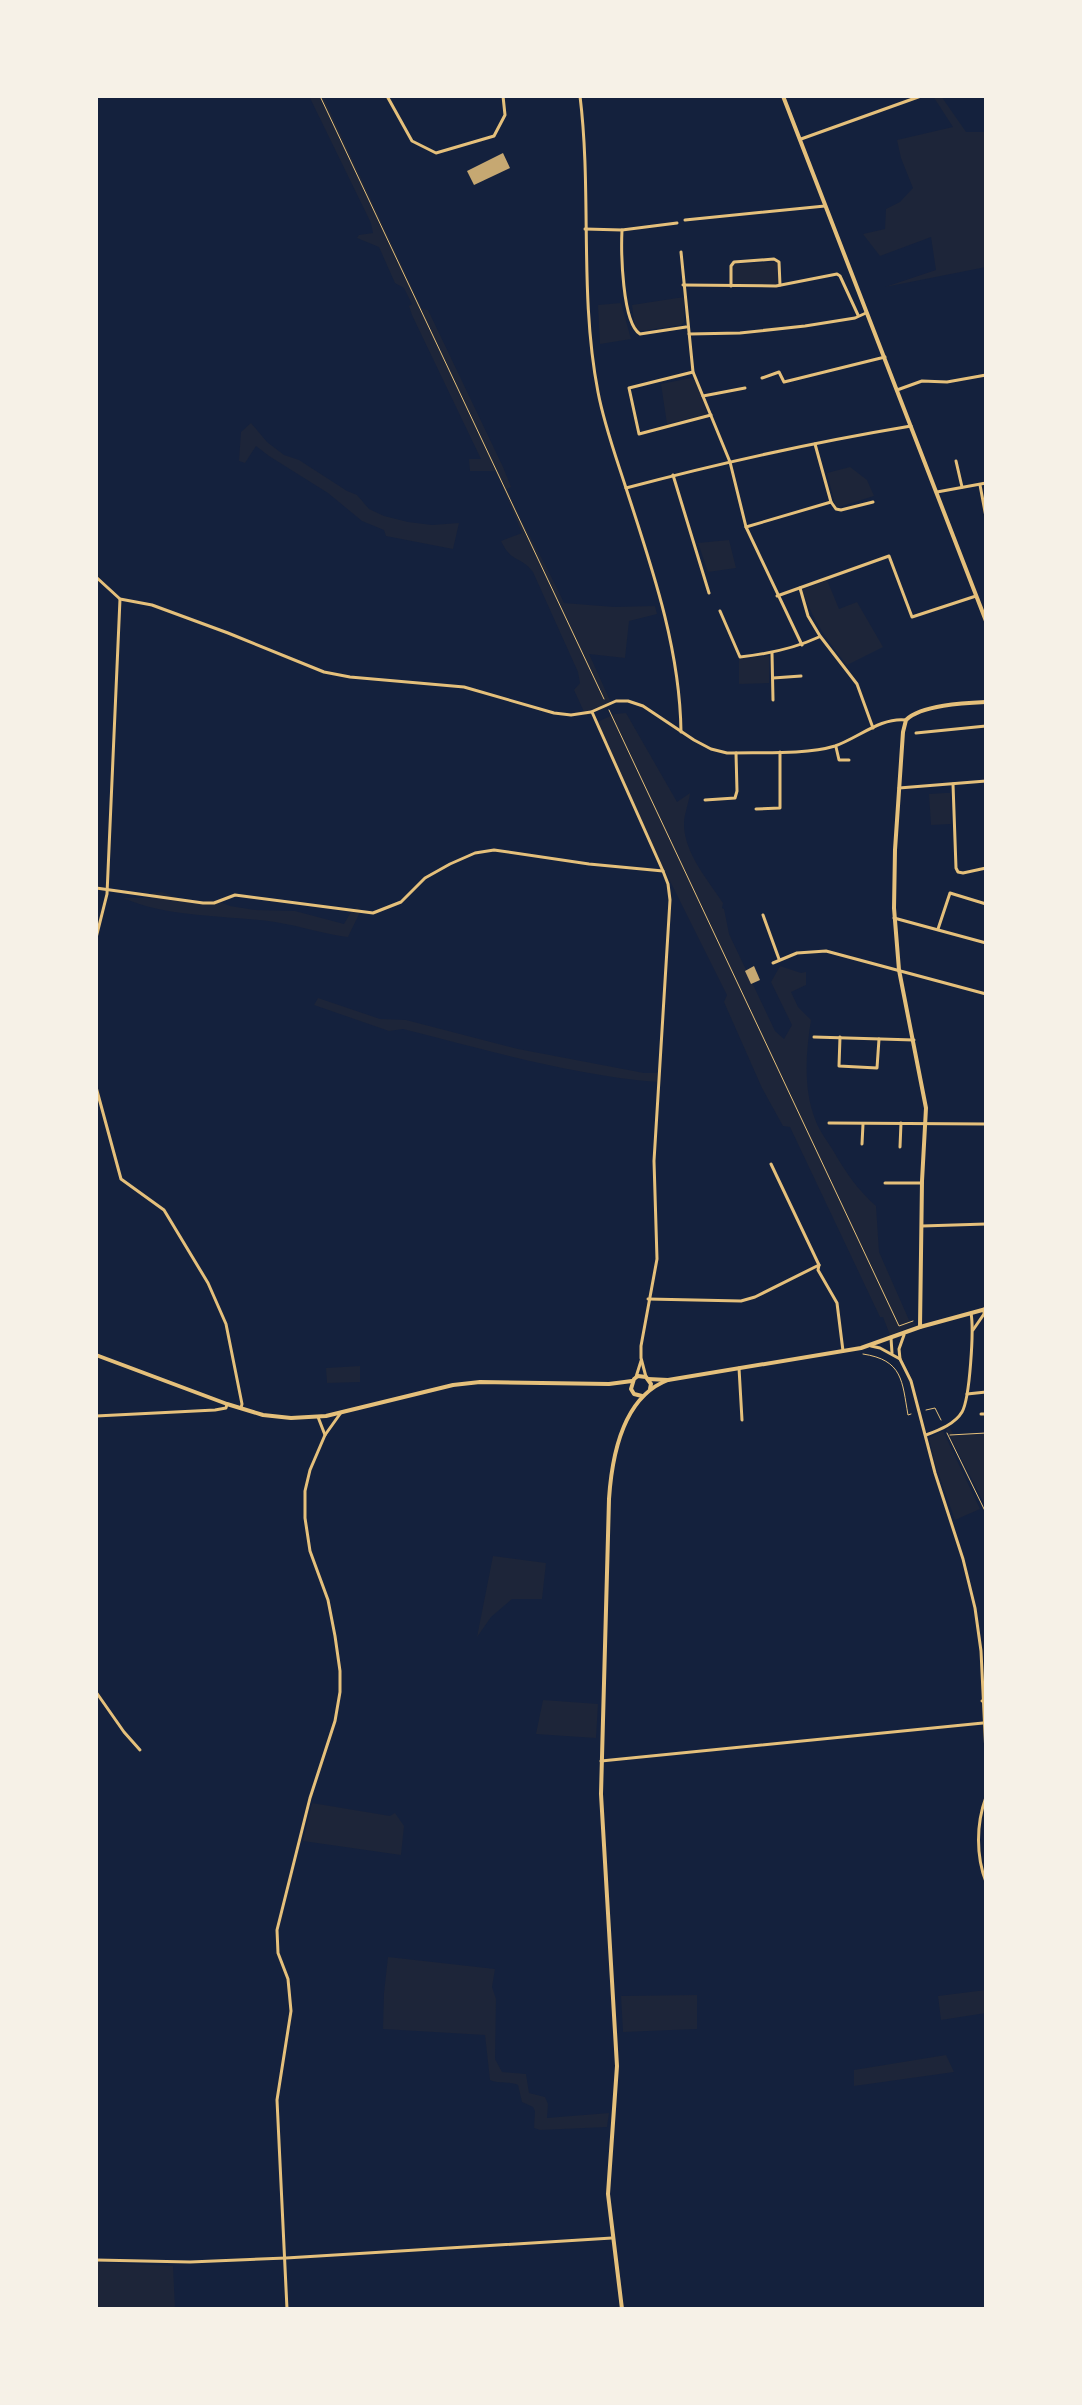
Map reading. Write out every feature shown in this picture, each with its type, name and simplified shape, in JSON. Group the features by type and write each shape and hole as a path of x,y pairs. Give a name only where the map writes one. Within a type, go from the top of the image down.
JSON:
{"main road":[{"path":"783,96 986,621"},
{"path":"920,1327 926,1123 924,1087 899,970 894,918 895,850 906,720 915,713 948,705 986,702"},
{"path":"96,1355 241,1409 277,1417 318,1417 453,1385 480,1382 609,1384 647,1378 668,1380 871,1345 904,1331 985,1309"},
{"path":"647,1378 650,1389"},
{"path":"631,1411 634,1379"},
{"path":"622,2309 608,2183 617,2066 601,1809 610,1491 619,1442 631,1411 650,1389 668,1380"},
{"path":"609,1384 642,1396"}],"street":[{"path":"387,96 412,141 436,153 494,136 505,115 503,96"},
{"path":"580,96 584,133 586,288 593,368 608,435 671,640 681,733"},
{"path":"800,140 921,96"},
{"path":"685,220 826,206"},
{"path":"585,229 622,230 677,223"},
{"path":"622,230 627,310 634,331 640,334 688,327"},
{"path":"681,252 693,372 730,462 746,527 802,645"},
{"path":"731,286 732,263 774,259 779,262 780,285"},
{"path":"683,285 780,285 839,274 858,315"},
{"path":"689,334 740,333 805,326 868,313"},
{"path":"762,378 779,372 784,382 885,357"},
{"path":"693,372 629,388 639,434 711,415"},
{"path":"897,390 922,381 947,382 986,375"},
{"path":"703,396 745,388"},
{"path":"626,488 730,462 911,426"},
{"path":"815,444 831,502 836,509 873,502"},
{"path":"956,461 962,487"},
{"path":"673,475 709,593"},
{"path":"937,492 986,483"},
{"path":"980,484 986,517"},
{"path":"746,527 831,502"},
{"path":"777,596 889,556 911,616 976,596"},
{"path":"96,577 120,599 152,605 324,672 464,687 571,715 591,712 611,702 628,701 643,706 681,733 711,749 736,753 836,745 898,719 906,720"},
{"path":"800,588 808,616 852,675 873,728"},
{"path":"96,938 108,890 120,599"},
{"path":"720,611 740,657 772,653 802,645 820,636"},
{"path":"772,653 773,700"},
{"path":"773,678 801,676"},
{"path":"591,712 663,871 670,900 654,1147 657,1259 648,1299 641,1358 634,1379"},
{"path":"916,733 986,726"},
{"path":"836,745 839,760 849,760"},
{"path":"756,809 780,808 780,751"},
{"path":"705,800 735,798 736,753"},
{"path":"899,788 986,781"},
{"path":"953,784 956,868 963,873 986,868"},
{"path":"96,888 203,903 214,903 235,895 373,913 401,902 425,878 450,864 475,853 494,850 663,871"},
{"path":"938,930 950,893 986,904"},
{"path":"763,915 779,959"},
{"path":"894,918 986,943"},
{"path":"773,963 797,953 826,951 986,994"},
{"path":"814,1037 914,1040"},
{"path":"840,1037 839,1066 877,1068 879,1037"},
{"path":"96,1087 121,1179 164,1210 208,1283 231,1345 241,1409"},
{"path":"829,1123 986,1124"},
{"path":"862,1144 863,1123"},
{"path":"900,1147 901,1123"},
{"path":"771,1164 840,1312 843,1351"},
{"path":"885,1183 922,1183"},
{"path":"921,1226 986,1224"},
{"path":"648,1299 741,1301 819,1265"},
{"path":"973,1330 985,1309"},
{"path":"925,1435 956,1419 963,1410 973,1330 971,1313"},
{"path":"904,1331 899,1349 900,1359 911,1381 975,1608 980,1642 986,1754"},
{"path":"891,1338 899,1349"},
{"path":"891,1338 892,1353"},
{"path":"871,1345 900,1359"},
{"path":"641,1358 647,1378"},
{"path":"739,1368 742,1420"},
{"path":"967,1394 986,1392"},
{"path":"96,1416 215,1410 226,1408 227,1404"},
{"path":"287,2309 277,2100 291,2011 288,1979 278,1953 277,1930 310,1798 335,1721 340,1692 340,1671 328,1600 310,1551 305,1527 305,1491 325,1435 341,1413"},
{"path":"318,1417 325,1435"},
{"path":"96,1692 140,1750"},
{"path":"601,1761 983,1723"},
{"path":"986,1797 979,1825 979,1864 986,1882"},
{"path":"96,2260 190,2262 286,2258 612,2238"}],"path":[{"path":"320,96 605,701"},
{"path":"609,710 899,1326 913,1321 904,1331"},
{"path":"862,1352 883,1359 897,1369 908,1415 911,1414"},
{"path":"923,1411 935,1408 943,1424"},
{"path":"946,1431 986,1513"},
{"path":"948,1435 986,1433"}],"shaded area":[{"path":"309,96 323,96 422,309 428,310 503,467 511,487 507,489 564,603 655,606 657,614 629,621 625,658 589,654 612,705 586,716 574,690 580,683 578,672 533,572 509,553 501,541 522,533 496,471 470,471 469,459 481,459 412,315 409,306 412,304 404,288 395,283 379,247 357,238 373,233 371,223"},
{"path":"933,96 941,96 966,132 986,132 986,267 885,287 936,270 931,237 880,256 863,234 885,229 886,209 900,202 913,188 897,140 953,127"},
{"path":"778,262 779,284 732,284 734,264"},
{"path":"684,297 684,322 681,325 641,331 635,328 632,305"},
{"path":"621,303 631,339 600,344 598,305"},
{"path":"691,378 708,414 667,424 661,384"},
{"path":"251,423 267,442 284,455 299,460 357,495 369,509 408,522 432,525 459,523 453,549 386,536 384,530 362,521 328,493 256,446 245,463 239,461 241,432"},
{"path":"850,467 867,480 874,496 836,508 827,473"},
{"path":"729,540 736,568 708,572 698,543"},
{"path":"827,580 839,609 857,602 883,647 847,665 821,629 802,590"},
{"path":"769,656 769,683 739,684 739,658"},
{"path":"626,713 677,802 690,793 684,824 688,845 723,903 729,934 775,1031 784,1039 792,1025 771,982 780,966 806,972 806,985 791,992 798,1007 811,1020 807,1070 811,1107 819,1128 843,1167 876,1206 879,1252 909,1320 915,1325 890,1335 790,1127 783,1126 762,1088 724,1002 727,995 653,847 597,722"},
{"path":"950,793 951,824 931,825 929,794"},
{"path":"162,892 178,898 215,900 255,910 295,911 344,924 357,907 361,910 348,937 275,922 179,913 123,898 151,898 152,893"},
{"path":"318,998 380,1019 406,1020 518,1049 657,1073 657,1082 561,1068 403,1029 389,1031 314,1005"},
{"path":"360,1366 360,1382 327,1383 326,1368"},
{"path":"950,1428 954,1435 986,1433 986,1507 946,1429"},
{"path":"943,1431 980,1509 955,1520 929,1438"},
{"path":"493,1556 546,1563 542,1599 512,1599 491,1617 477,1637"},
{"path":"543,1700 598,1704 596,1738 536,1734"},
{"path":"312,1803 390,1816 395,1813 404,1826 401,1855 303,1841"},
{"path":"388,1957 495,1969 492,1987 496,1999 495,2059 502,2072 526,2074 529,2093 545,2097 547,2118 609,2113 607,2127 534,2128 535,2111 522,2102 518,2085 490,2080 485,2035 383,2029"},
{"path":"986,1990 986,2013 941,2020 938,1996"},
{"path":"697,1995 697,2029 623,2032 621,1996"},
{"path":"946,2055 954,2072 854,2086 854,2070"},
{"path":"96,2262 173,2266 175,2309 96,2309"}],"building":[{"path":"503,153 510,168 474,185 467,171"},
{"path":"754,966 760,980 751,984 745,971"}]}
